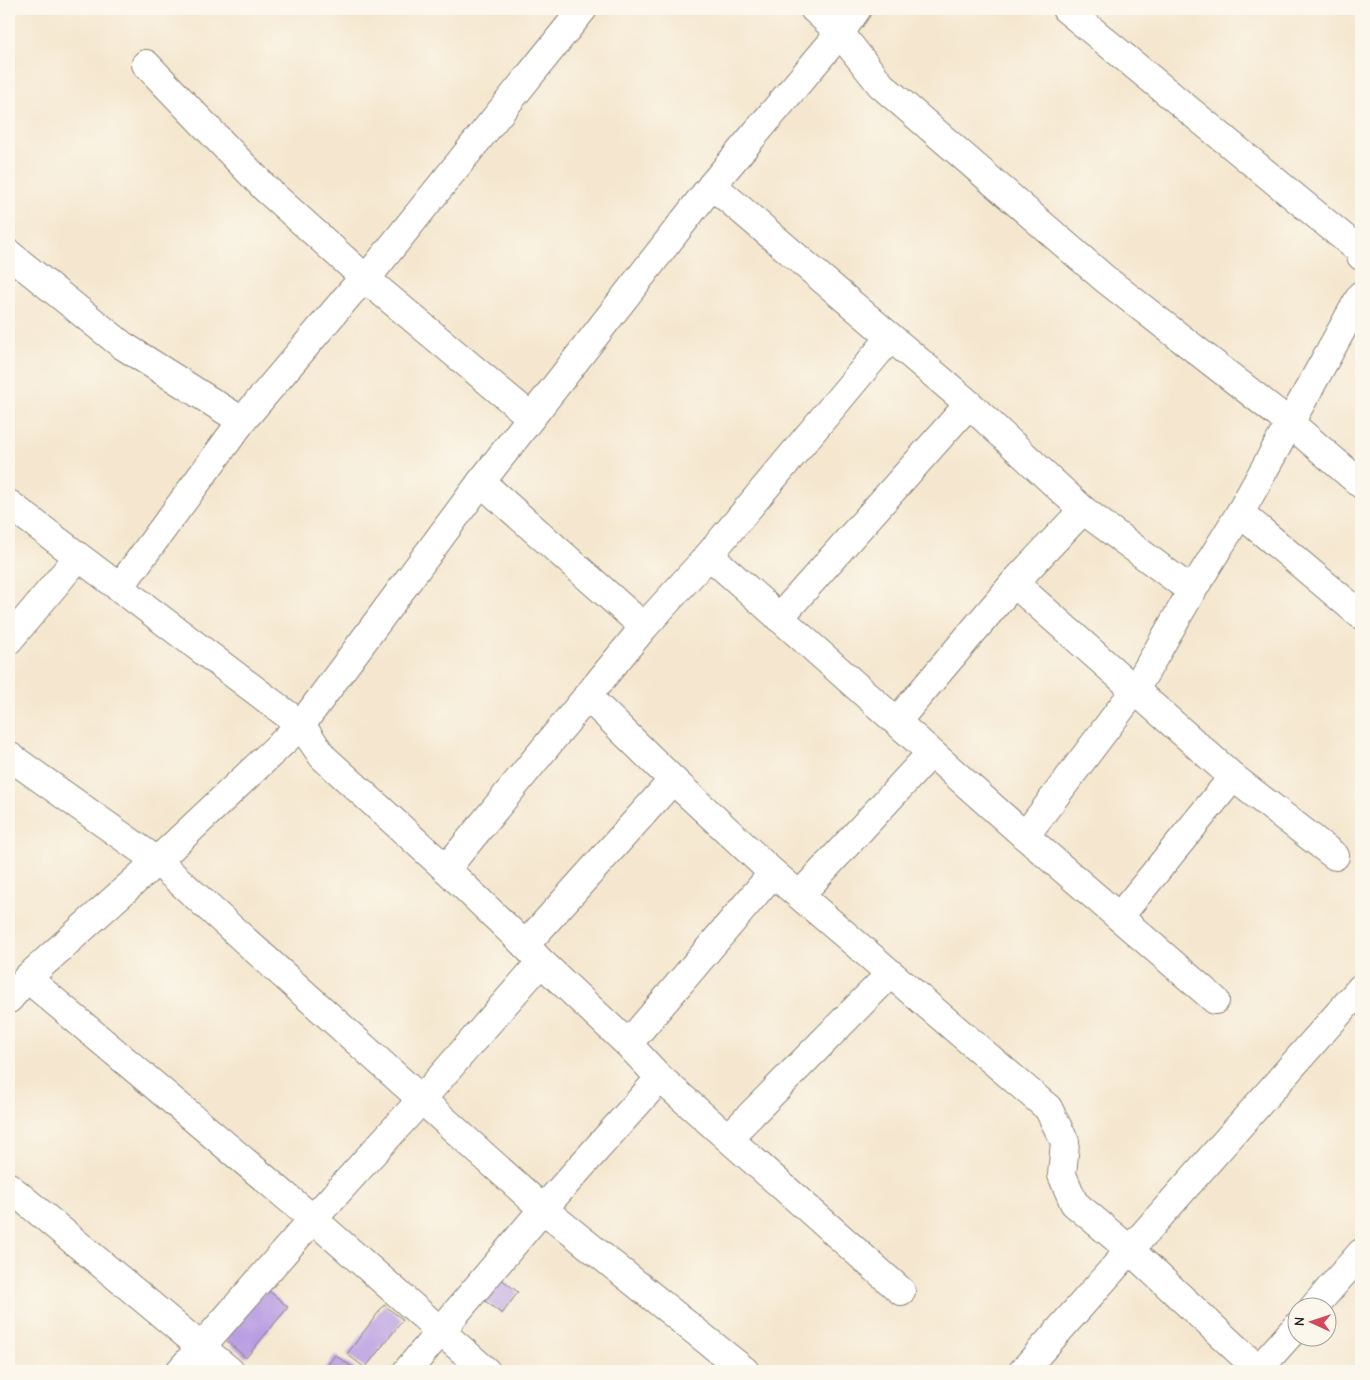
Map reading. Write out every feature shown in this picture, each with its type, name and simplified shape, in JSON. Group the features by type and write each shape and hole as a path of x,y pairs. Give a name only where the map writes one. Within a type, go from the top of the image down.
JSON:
{"street":[{"path":"119,588 242,422 352,291 366,279 584,9"},
{"path":"814,9 840,33 881,85 903,105 1105,279 1291,424 1361,484"},
{"path":"9,999 27,978 157,861 302,725 481,482 712,186 840,33 857,9"},
{"path":"1066,9 1359,250 1361,256"},
{"path":"146,64 266,188 366,279 531,418"},
{"path":"712,186 970,404 1083,510 1192,591"},
{"path":"9,254 122,344 242,422"},
{"path":"1025,836 1135,690 1291,424 1361,295"},
{"path":"446,870 587,696 709,555 890,338"},
{"path":"779,618 970,404"},
{"path":"481,482 644,628"},
{"path":"9,504 302,725 323,757 446,870 628,1044 660,1078 902,1291"},
{"path":"897,721 1014,583 1083,510"},
{"path":"1240,513 1361,615"},
{"path":"709,555 1025,836 1215,1000"},
{"path":"9,640 78,557"},
{"path":"1014,583 1233,777 1335,856"},
{"path":"587,696 672,780 773,873 1048,1108 1065,1142 1062,1175 1074,1203 1130,1250 1259,1371 1288,1337"},
{"path":"800,895 931,753"},
{"path":"9,756 157,861 543,1209 745,1371"},
{"path":"1119,917 1233,777"},
{"path":"180,1371 313,1219 421,1100 533,954 672,780"},
{"path":"628,1044 773,873"},
{"path":"728,1137 890,974"},
{"path":"27,978 313,1219 486,1371"},
{"path":"1023,1371 1361,988"},
{"path":"407,1371 543,1209 660,1078"},
{"path":"9,1187 230,1371"},
{"path":"1322,1298 1361,1252"}],"building":[{"path":"496,1275 518,1292 502,1314 480,1297"},
{"path":"267,1289 288,1307 246,1358 225,1339"},
{"path":"384,1305 403,1320 365,1368 347,1354"},
{"path":"335,1355 358,1371 323,1371"}]}
